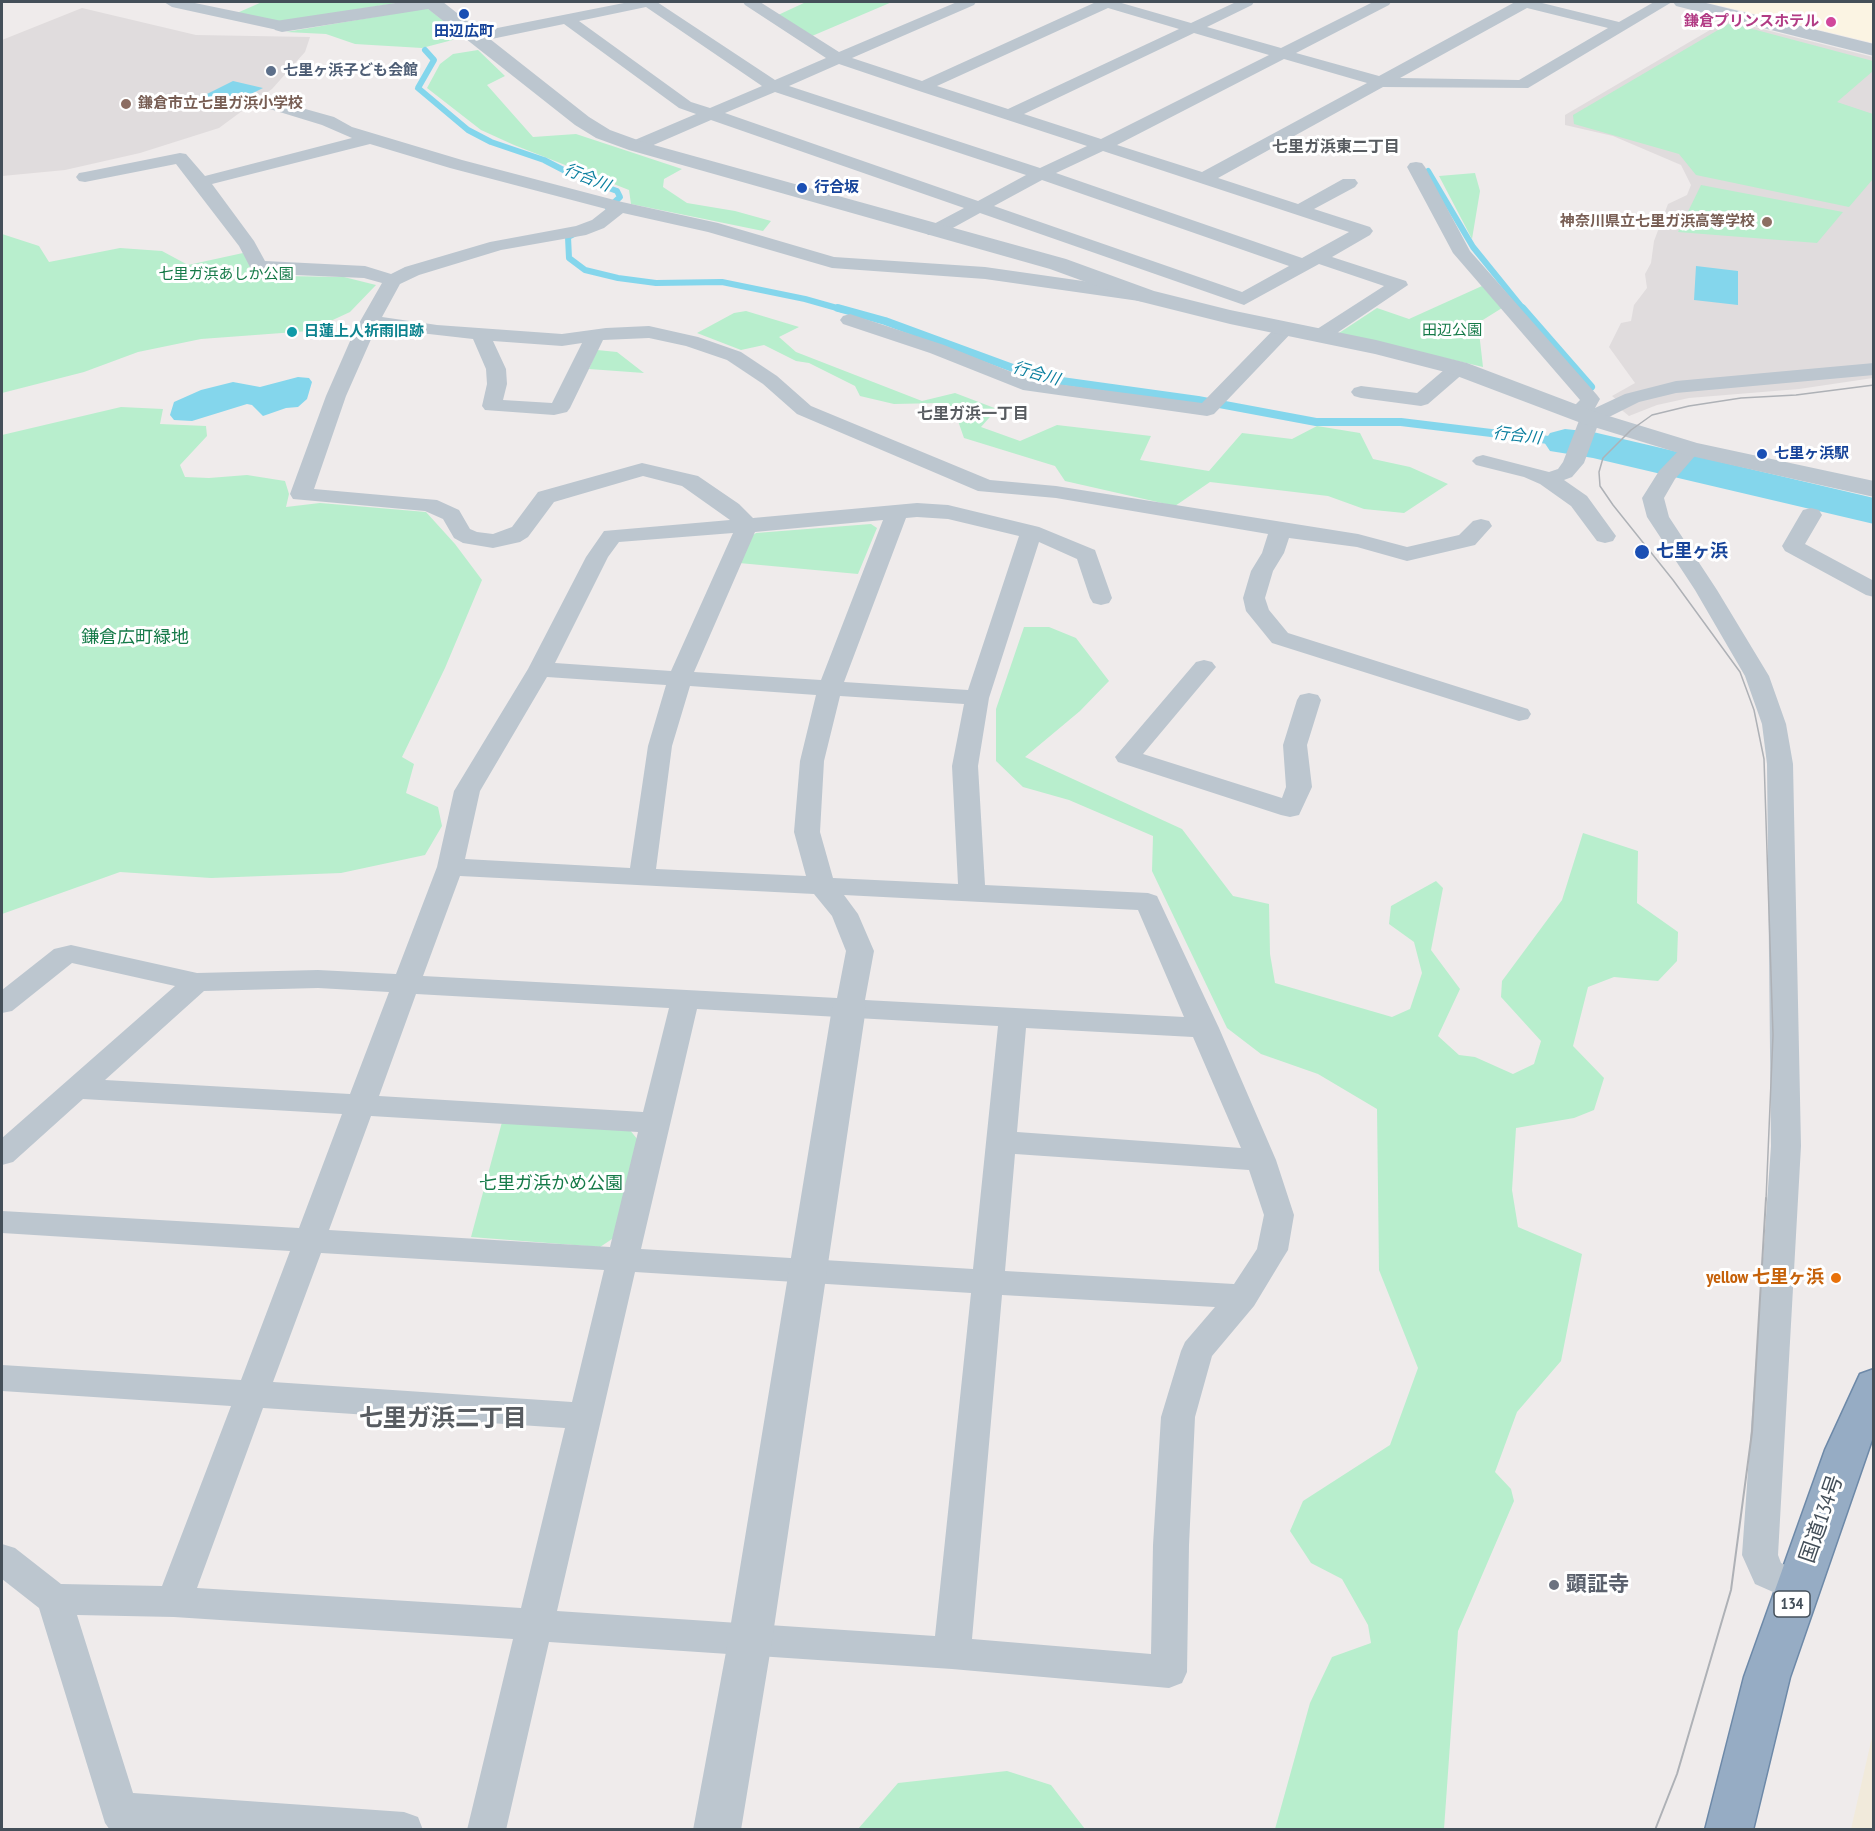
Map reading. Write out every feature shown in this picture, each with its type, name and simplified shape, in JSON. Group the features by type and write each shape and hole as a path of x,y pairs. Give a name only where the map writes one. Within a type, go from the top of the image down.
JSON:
{"highway":[{"name":"国道134号","path":"1729,1830 1767,1677 1846,1450 1874,1385"}],"street":[{"path":"172,2 282,26 432,2 582,121 603,134 636,146 1058,264 1146,296"},
{"path":"226,14 255,2"},
{"path":"477,37 649,2 773,86 1311,261 1399,285 1321,335"},
{"path":"567,19 685,105 1244,299 1364,231 839,59 750,2"},
{"path":"941,2 964,4"},
{"path":"922,87 1106,2 1381,82 1522,85 1664,2"},
{"path":"1011,114 1247,2"},
{"path":"934,231 1041,174 1103,145 1384,2"},
{"path":"1205,178 1524,2 1620,27"},
{"path":"1682,2 1874,50"},
{"path":"636,146 964,4"},
{"path":"266,103 328,121 346,131 456,164 620,207 712,227 832,262 985,273 1146,296 1458,368 1583,415 1680,461 1874,489"},
{"path":"201,182 372,138"},
{"path":"85,177 180,158 248,245 258,265 365,272 393,280"},
{"path":"1416,167 1462,253 1590,399 1583,415 1573,463 1565,473 1548,479"},
{"path":"1301,209 1349,183"},
{"path":"620,207 598,224 580,231 496,246 423,267 393,280 370,321 336,396 301,494 429,505 451,515 462,533 471,538 493,542 512,537 520,532 546,497 642,469 690,481 731,508 747,525"},
{"path":"850,320 937,349 1030,386 1207,410 1286,328"},
{"path":"370,321 437,331 562,340 606,334 649,332 718,349 770,380 804,410 986,486 1056,492 1358,541 1407,554 1467,540 1481,526"},
{"path":"480,334 496,369 497,384 492,405 554,409 560,408 595,337"},
{"path":"1360,392 1421,400 1458,368"},
{"path":"1583,415 1632,398 1676,387 1874,369"},
{"path":"1483,461 1531,472 1548,479 1579,501 1605,536"},
{"path":"1680,461 1653,498 1658,517 1706,590 1757,676 1774,724 1780,764 1786,1146 1760,1555 1768,1573 1798,1588"},
{"path":"174,1602 450,867 467,791 540,669 597,558 612,536 764,525 916,510 948,512 1031,532 1087,555 1101,598"},
{"path":"717,1830 750,1641 807,1271 860,951 845,914 822,886 807,832 812,761 830,688 897,512"},
{"path":"1810,515 1793,546 1874,590"},
{"path":"642,877 660,746 680,678 747,525"},
{"path":"1281,530 1273,553 1262,571 1254,598 1258,611 1280,639 1519,714"},
{"path":"972,893 965,766 976,698 1031,532"},
{"path":"1204,667 1127,757 1290,809 1299,787 1295,745 1309,700"},
{"path":"540,669 976,698"},
{"path":"54,1599 174,1602 536,1625 952,1653 1169,1672 1171,1545 1178,1417 1197,1351 1243,1297 1272,1250 1279,1215 1261,1160 1148,902 450,867"},
{"path":"2,1004 64,955 71,954 197,982 318,979 1205,1028"},
{"path":"2,1154 197,982"},
{"path":"486,1830 685,999"},
{"path":"952,1653 1013,1017"},
{"path":"75,1088 656,1124"},
{"path":"1001,1142 1261,1160"},
{"path":"2,1221 1243,1297"},
{"path":"2,1378 585,1416"},
{"path":"2,1559 54,1599 125,1820 404,1830"}],"shaded area":[{"name":"鎌倉プリンスホテル","path":"1705,2 1873,2 1873,43"},
{"name":"鎌倉市立七里ガ浜小学校","path":"82,8 196,35 310,37 305,52 272,89 219,128 140,153 65,170 2,176 2,40"},
{"name":"神奈川県立七里ガ浜高等学校","path":"1727,20 1873,57 1873,378 1799,389 1689,398 1657,405 1629,416 1618,407 1623,405 1612,396 1635,383 1609,347 1621,323 1631,321 1634,305 1647,288 1645,274 1651,263 1654,241 1668,204 1687,195 1691,185 1681,165 1613,136 1565,125 1565,115"}],"green space":[{"path":"262,2 403,2 278,22 237,13"},
{"path":"806,2 892,2 812,36 778,15"},
{"path":"427,8 464,37 422,48 355,44 326,34 286,32"},
{"path":"1730,23 1873,61 1873,71 1837,102 1873,114 1873,179 1849,207 1696,175 1679,154 1574,124 1573,115"},
{"path":"478,50 505,76 487,85 533,137 576,134 682,169 664,179 663,187 687,203 735,211 771,221 763,231 631,204 629,190 481,130 427,88 440,64 453,54"},
{"path":"1475,173 1480,191 1472,239 1439,176"},
{"path":"1701,185 1843,212 1817,243 1678,232"},
{"name":"七里ガ浜あしか公園","path":"2,234 39,246 49,262 120,248 162,251 188,265 243,253 254,270 275,272 270,278 280,276 344,277 376,285 350,312 309,331 201,339 138,352 84,372 2,393"},
{"name":"田辺公園","path":"1482,286 1502,308 1478,323 1483,367 1339,333 1377,308 1409,319"},
{"path":"746,311 799,327 779,337 796,352 922,401 955,393 997,409 981,427 1020,441 1057,425 1151,436 1140,460 1209,471 1242,433 1292,439 1317,426 1360,433 1373,459 1410,467 1448,484 1404,513 1364,509 1328,496 1210,482 1175,506 1065,481 1055,466 964,438 957,418 940,403 894,404 860,396 855,386 809,363 796,361 764,345 741,350 697,333 734,313"},
{"path":"597,350 617,352 644,373 589,369"},
{"name":"鎌倉広町緑地","path":"121,407 163,409 160,424 206,426 207,436 180,465 185,477 247,475 285,481 289,494 286,507 320,503 426,512 455,544 482,580 445,668 402,757 414,764 406,793 438,807 442,826 425,855 341,873 211,878 120,872 2,914 2,435"},
{"path":"871,524 877,528 858,574 739,563 749,538 756,533"},
{"path":"1024,627 1049,627 1076,638 1109,681 1080,711 1025,757 1182,829 1233,896 1269,904 1270,954 1275,983 1392,1017 1410,1009 1422,973 1414,942 1389,924 1391,906 1436,881 1443,888 1431,950 1460,989 1438,1036 1459,1055 1475,1057 1513,1074 1534,1064 1541,1041 1501,997 1502,981 1562,900 1583,833 1638,851 1637,903 1678,932 1677,961 1658,981 1614,977 1588,987 1573,1046 1604,1078 1594,1110 1574,1118 1516,1128 1512,1190 1518,1227 1582,1254 1561,1361 1517,1412 1495,1472 1511,1489 1514,1501 1458,1631 1444,1829 1275,1829 1310,1703 1332,1657 1371,1643 1368,1625 1342,1579 1311,1563 1290,1531 1303,1501 1390,1445 1418,1368 1379,1270 1377,1109 1318,1074 1261,1054 1227,1028 1152,871 1153,836 1069,800 1023,787 996,761 996,709"},
{"name":"七里ガ浜かめ公園","path":"502,1122 629,1129 638,1140 615,1237 600,1247 471,1237"},
{"path":"1007,1771 1051,1785 1085,1829 858,1829 898,1783"}],"sand":[{"path":"1873,1733 1873,1829 1851,1829"}],"water":[{"path":"233,81 263,88 215,112 185,105"},
{"path":"1696,266 1738,271 1738,305 1694,300"},
{"path":"298,377 309,378 312,382 307,399 298,407 286,408 263,416 252,405 247,404 192,421 174,420 170,415 174,402 201,390 233,382 260,387"}],"waterway":[{"name":"行合川","path":"425,50 434,60 418,88 468,130 491,142 544,160 573,175 617,191 620,197 608,208"},
{"path":"1428,171 1473,247 1524,310"},
{"name":"行合川","path":"576,233 568,237 569,258 585,270 618,278 656,283 722,282 805,299 844,310"},
{"name":"行合川","path":"838,308 885,321 1040,378 1198,400 1316,422 1401,422 1565,442"},
{"path":"1522,308 1591,387"},
{"name":"行合川","path":"1565,442 1593,445 1874,511"}],"tram line":[{"path":"1766,1200 1773,1035 1764,759 1754,710 1740,672 1673,580 1613,505 1600,486 1599,472 1603,458 1631,430 1652,415 1689,406 1741,398 1796,395 1874,385"},
{"path":"1655,1830 1677,1774 1731,1590 1752,1432 1766,1198"}],"place":[{"name":"田辺広町","path":"464,14"},
{"name":"鎌倉プリンスホテル","path":"1831,22"},
{"name":"七里ヶ浜子ども会館","path":"271,71"},
{"name":"鎌倉市立七里ガ浜小学校","path":"126,104"},
{"name":"行合坂","path":"802,188"},
{"name":"神奈川県立七里ガ浜高等学校","path":"1767,222"},
{"name":"日蓮上人祈雨旧跡","path":"292,332"},
{"name":"七里ヶ浜駅","path":"1762,454"},
{"name":"七里ヶ浜","path":"1642,552"},
{"name":"yellow 七里ヶ浜","path":"1836,1278"},
{"name":"顕証寺","path":"1554,1585"}],"district":[{"name":"七里ガ浜東二丁目","path":"1336,147"},
{"name":"七里ガ浜一丁目","path":"973,414"},
{"name":"七里ガ浜二丁目","path":"443,1419"}]}
